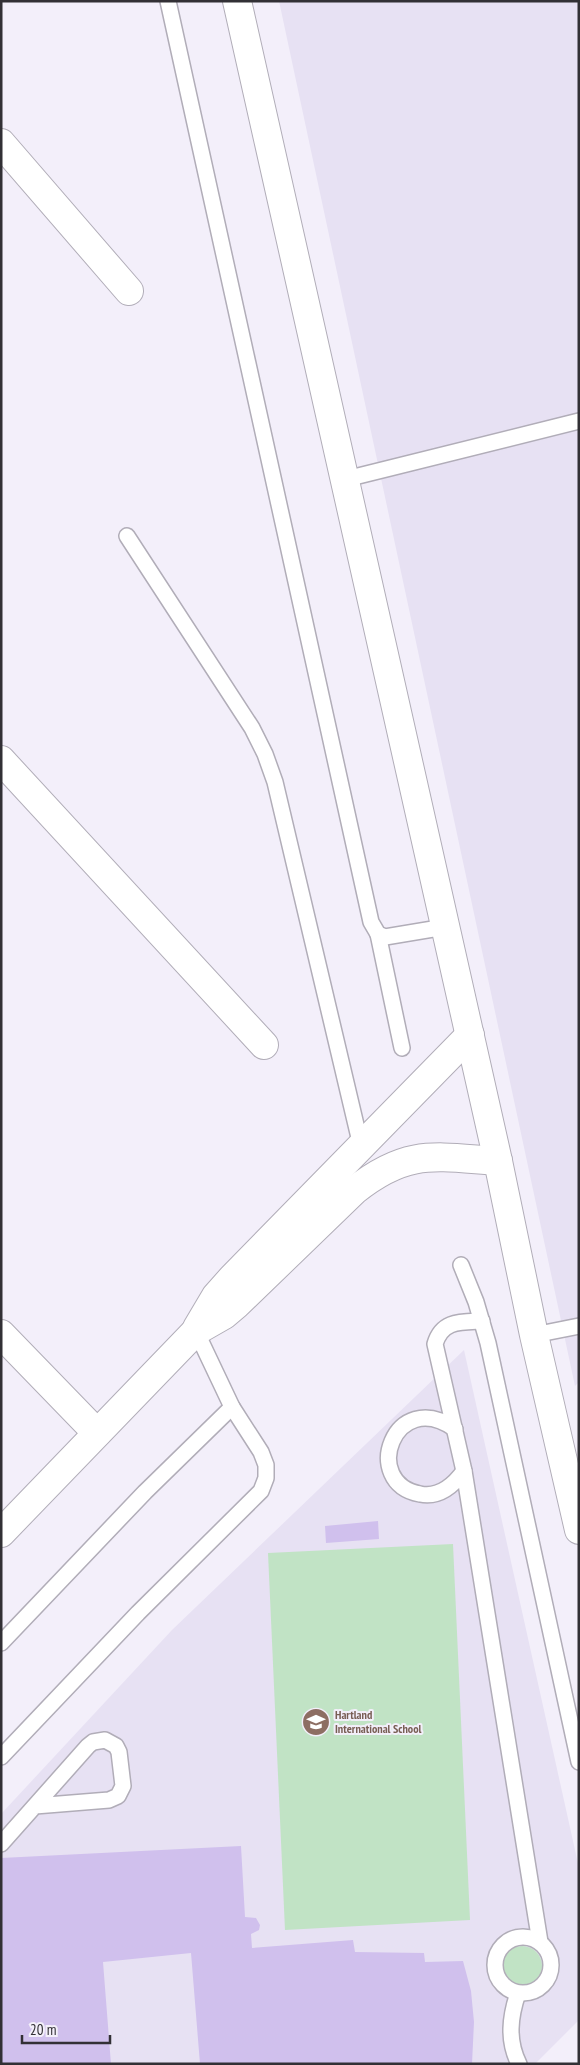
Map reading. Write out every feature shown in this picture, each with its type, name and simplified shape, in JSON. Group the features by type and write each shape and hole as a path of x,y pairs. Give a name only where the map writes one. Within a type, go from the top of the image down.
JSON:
{"street":[{"path":"238,1 579,1530"},
{"path":"1,143 129,292"},
{"path":"1,760 264,1045"},
{"path":"196,1331 216,1296 232,1278 470,1035"},
{"path":"1,1532 196,1331 238,1304 355,1190 373,1175 391,1165 431,1157 498,1161"},
{"path":"1,1334 97,1433"}],"lane":[{"path":"168,1 366,902 374,929 378,934 402,1048"},
{"path":"346,479 579,421"},
{"path":"127,536 247,720 265,754 275,782 361,1146"},
{"path":"378,934 392,936 445,927"},
{"path":"461,1265 482,1321 579,1762"},
{"path":"482,1321 450,1323 438,1335 435,1344 464,1471 540,1942"},
{"path":"534,1335 579,1326"},
{"path":"1,1757 138,1613 261,1491 266,1478 266,1465 261,1452 232,1407 196,1331"},
{"path":"1,1642 138,1499 232,1407"},
{"path":"455,1429 433,1418 410,1421 393,1436 389,1447 389,1464 395,1480 404,1488 414,1493 425,1495 437,1494 447,1489 464,1471"},
{"path":"1,1844 35,1806 93,1742 105,1740 116,1746 119,1752 123,1786 118,1796 109,1800 35,1806"},
{"path":"515,1938 532,1938 540,1942 550,1955 551,1972 548,1980 535,1991 518,1993 503,1986 498,1979 494,1963 496,1954 507,1941 515,1938"},
{"path":"518,1993 511,2014 510,2035 519,2064"}],"shaded area":[{"path":"279,1 579,1 579,1382 575,1386"},
{"name":"Hartland International School","path":"464,1350 579,1868 579,2020 535,2064 1,2064 1,1814 172,1630"}],"green space":[{"path":"453,1544 470,1920 285,1930 268,1553"},
{"path":"526,1946 533,1949 539,1955 542,1966 541,1974 533,1983 526,1986 518,1986 511,1983 503,1974 502,1962 505,1955 514,1947"}],"building":[{"path":"378,1521 379,1539 326,1543 325,1526"},
{"path":"241,1846 245,1917 256,1918 260,1925 259,1930 251,1934 252,1948 353,1940 355,1952 424,1953 425,1962 463,1961 471,1991 474,2022 472,2064 200,2064 191,1953 103,1962 111,2064 1,2064 1,1858"}],"place":[{"name":"Hartland International School","path":"316,1722"}]}
